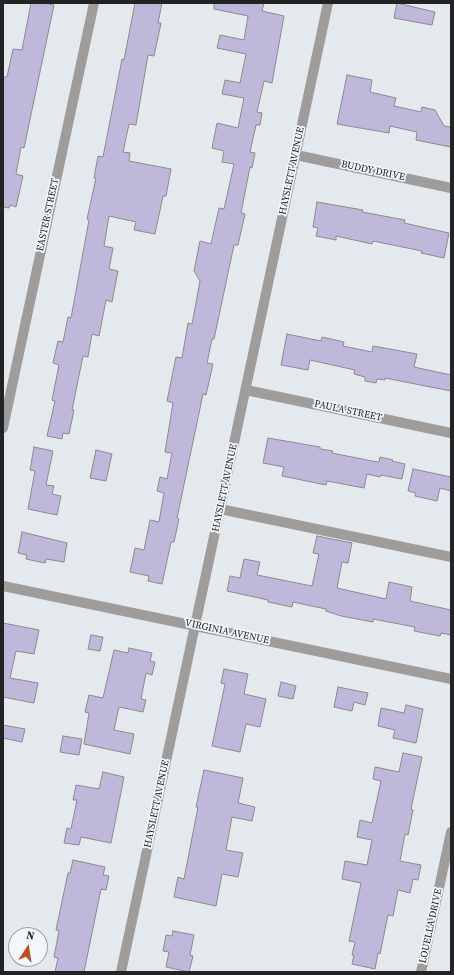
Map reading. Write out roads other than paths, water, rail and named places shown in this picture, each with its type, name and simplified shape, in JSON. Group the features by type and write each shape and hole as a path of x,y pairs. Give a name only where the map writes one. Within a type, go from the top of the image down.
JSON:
{"street":[{"name":"EASTER STREET","path":"3,428 94,3"},
{"name":"HAYSLETT AVENUE","path":"120,972 328,3"},
{"name":"BUDDY DRIVE","path":"296,155 451,188"},
{"name":"PAULA STREET","path":"246,390 451,433"},
{"path":"220,510 451,557"},
{"name":"VIRGINIA AVENUE","path":"3,586 451,679"},
{"name":"LOUELLA DRIVE","path":"421,972 451,832"}]}
